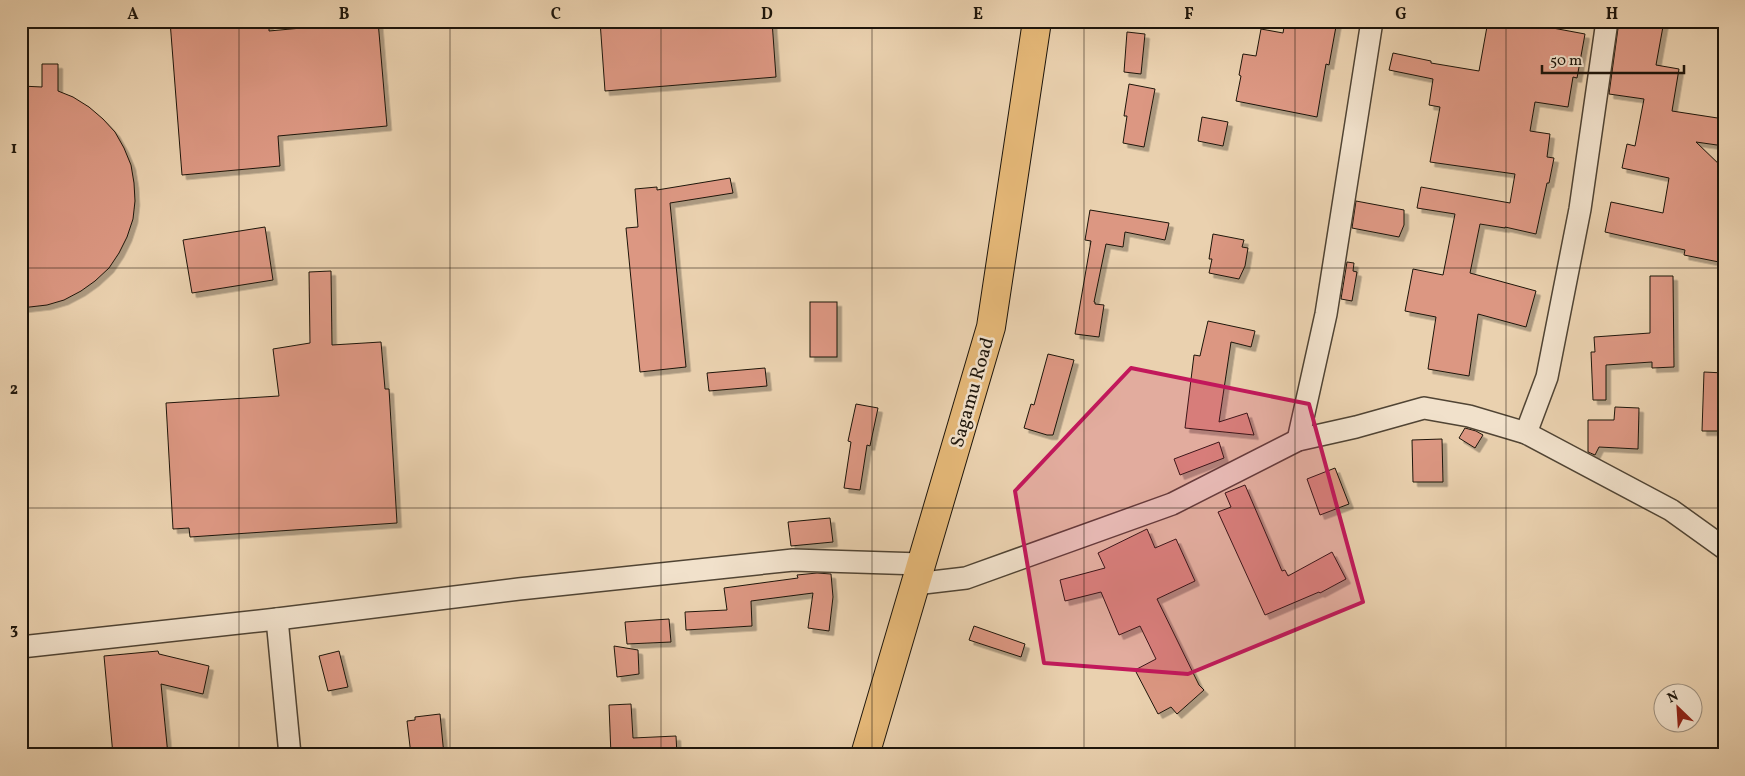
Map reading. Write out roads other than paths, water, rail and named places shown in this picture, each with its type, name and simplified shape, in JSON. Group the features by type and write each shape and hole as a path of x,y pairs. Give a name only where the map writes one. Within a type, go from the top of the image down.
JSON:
{"highway":[{"name":"Sagamu Road","path":"865,755 990,327 1037,21"}],"street":[{"path":"1298,440 1326,314 1372,21"},
{"path":"1526,434 1547,377 1580,209 1607,21"},
{"path":"21,647 793,560 966,578 1172,504 1298,440 1356,427 1424,408 1469,416 1526,434 1671,510 1724,548"},
{"path":"277,619 290,755"}]}
